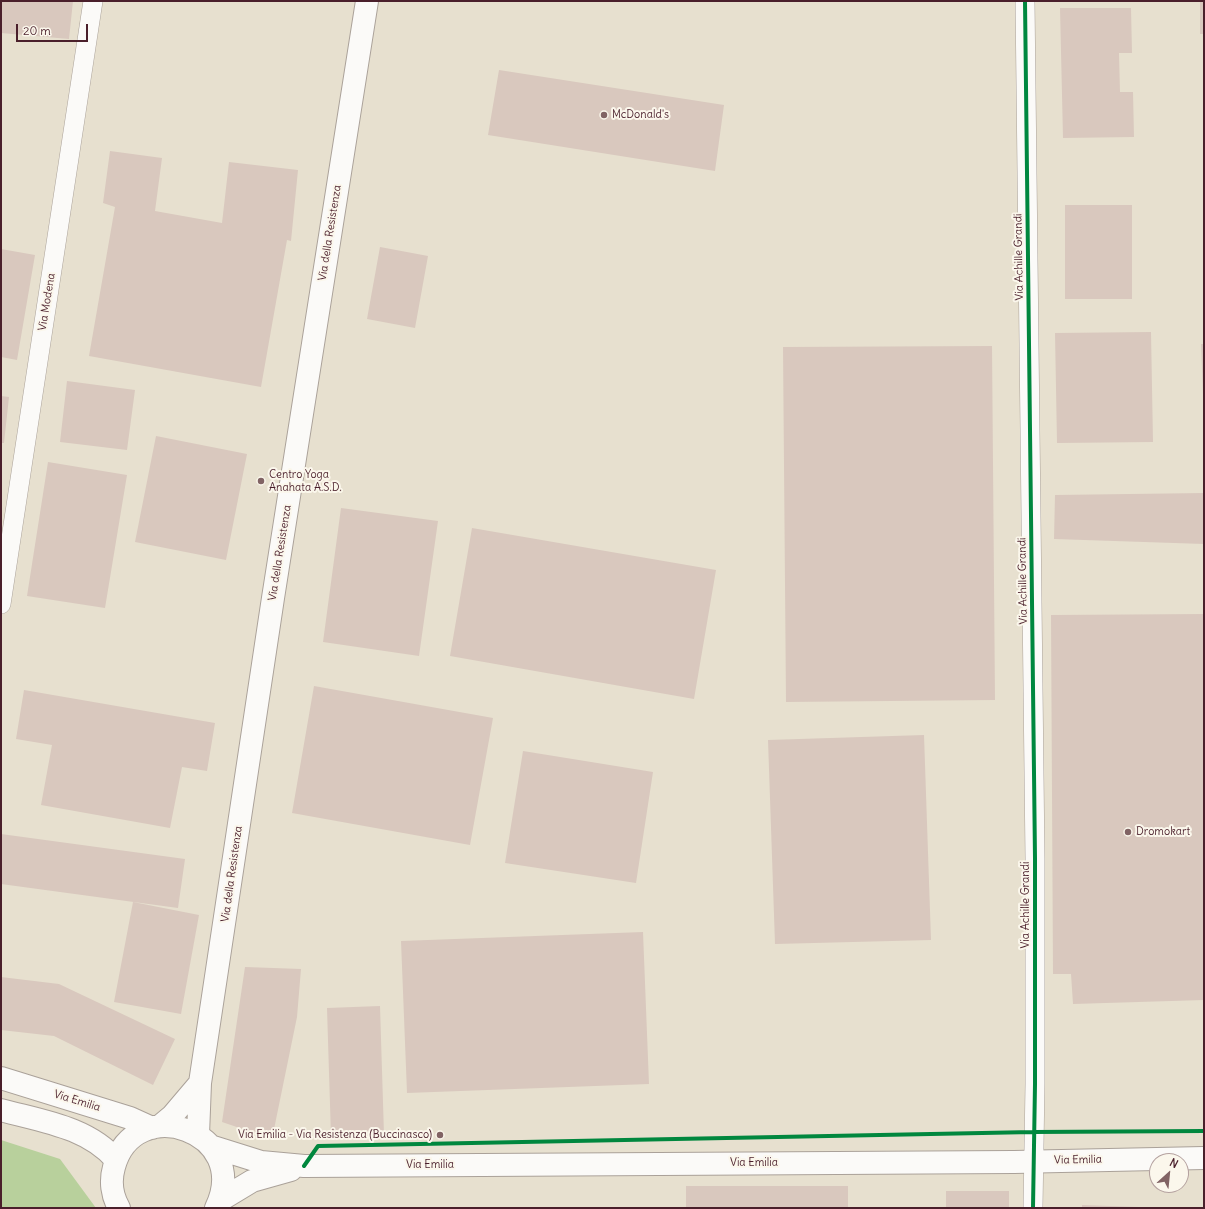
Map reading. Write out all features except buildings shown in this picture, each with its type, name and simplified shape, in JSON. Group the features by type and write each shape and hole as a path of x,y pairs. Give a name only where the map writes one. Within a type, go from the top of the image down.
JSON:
{"street":[{"name":"Via Modena","path":"1,604 93,1"},
{"name":"Via della Resistenza","path":"204,1140 200,1083 273,598 367,1"},
{"name":"Via Achille Grandi","path":"1025,1 1035,858 1035,1084 1032,1161 1033,1208"},
{"name":"Via Emilia","path":"1,1078 156,1127 178,1127 204,1140 261,1162 304,1166 1032,1161 1204,1158"},
{"path":"119,1208 112,1186 112,1174 116,1160 127,1143 138,1134 156,1127 172,1116 200,1083"},
{"path":"1,1110 80,1133 99,1143 116,1160"},
{"path":"204,1140 220,1165 223,1180 218,1204"},
{"name":"Via Emilia","path":"218,1204 252,1180 304,1166"}],"green space":[{"path":"1,1140 60,1159 96,1208 1,1208"}],"cycle path":[{"path":"1025,1 1035,858 1035,1084 1033,1208"},
{"path":"304,1166 318,1146 1033,1132 1204,1131"}],"place":[{"name":"McDonald's","path":"604,115"},
{"name":"Centro Yoga Anahata A.S.D.","path":"261,481"},
{"name":"Dromokart","path":"1128,832"},
{"name":"Via Emilia - Via Resistenza (Buccinasco)","path":"440,1135"}]}
